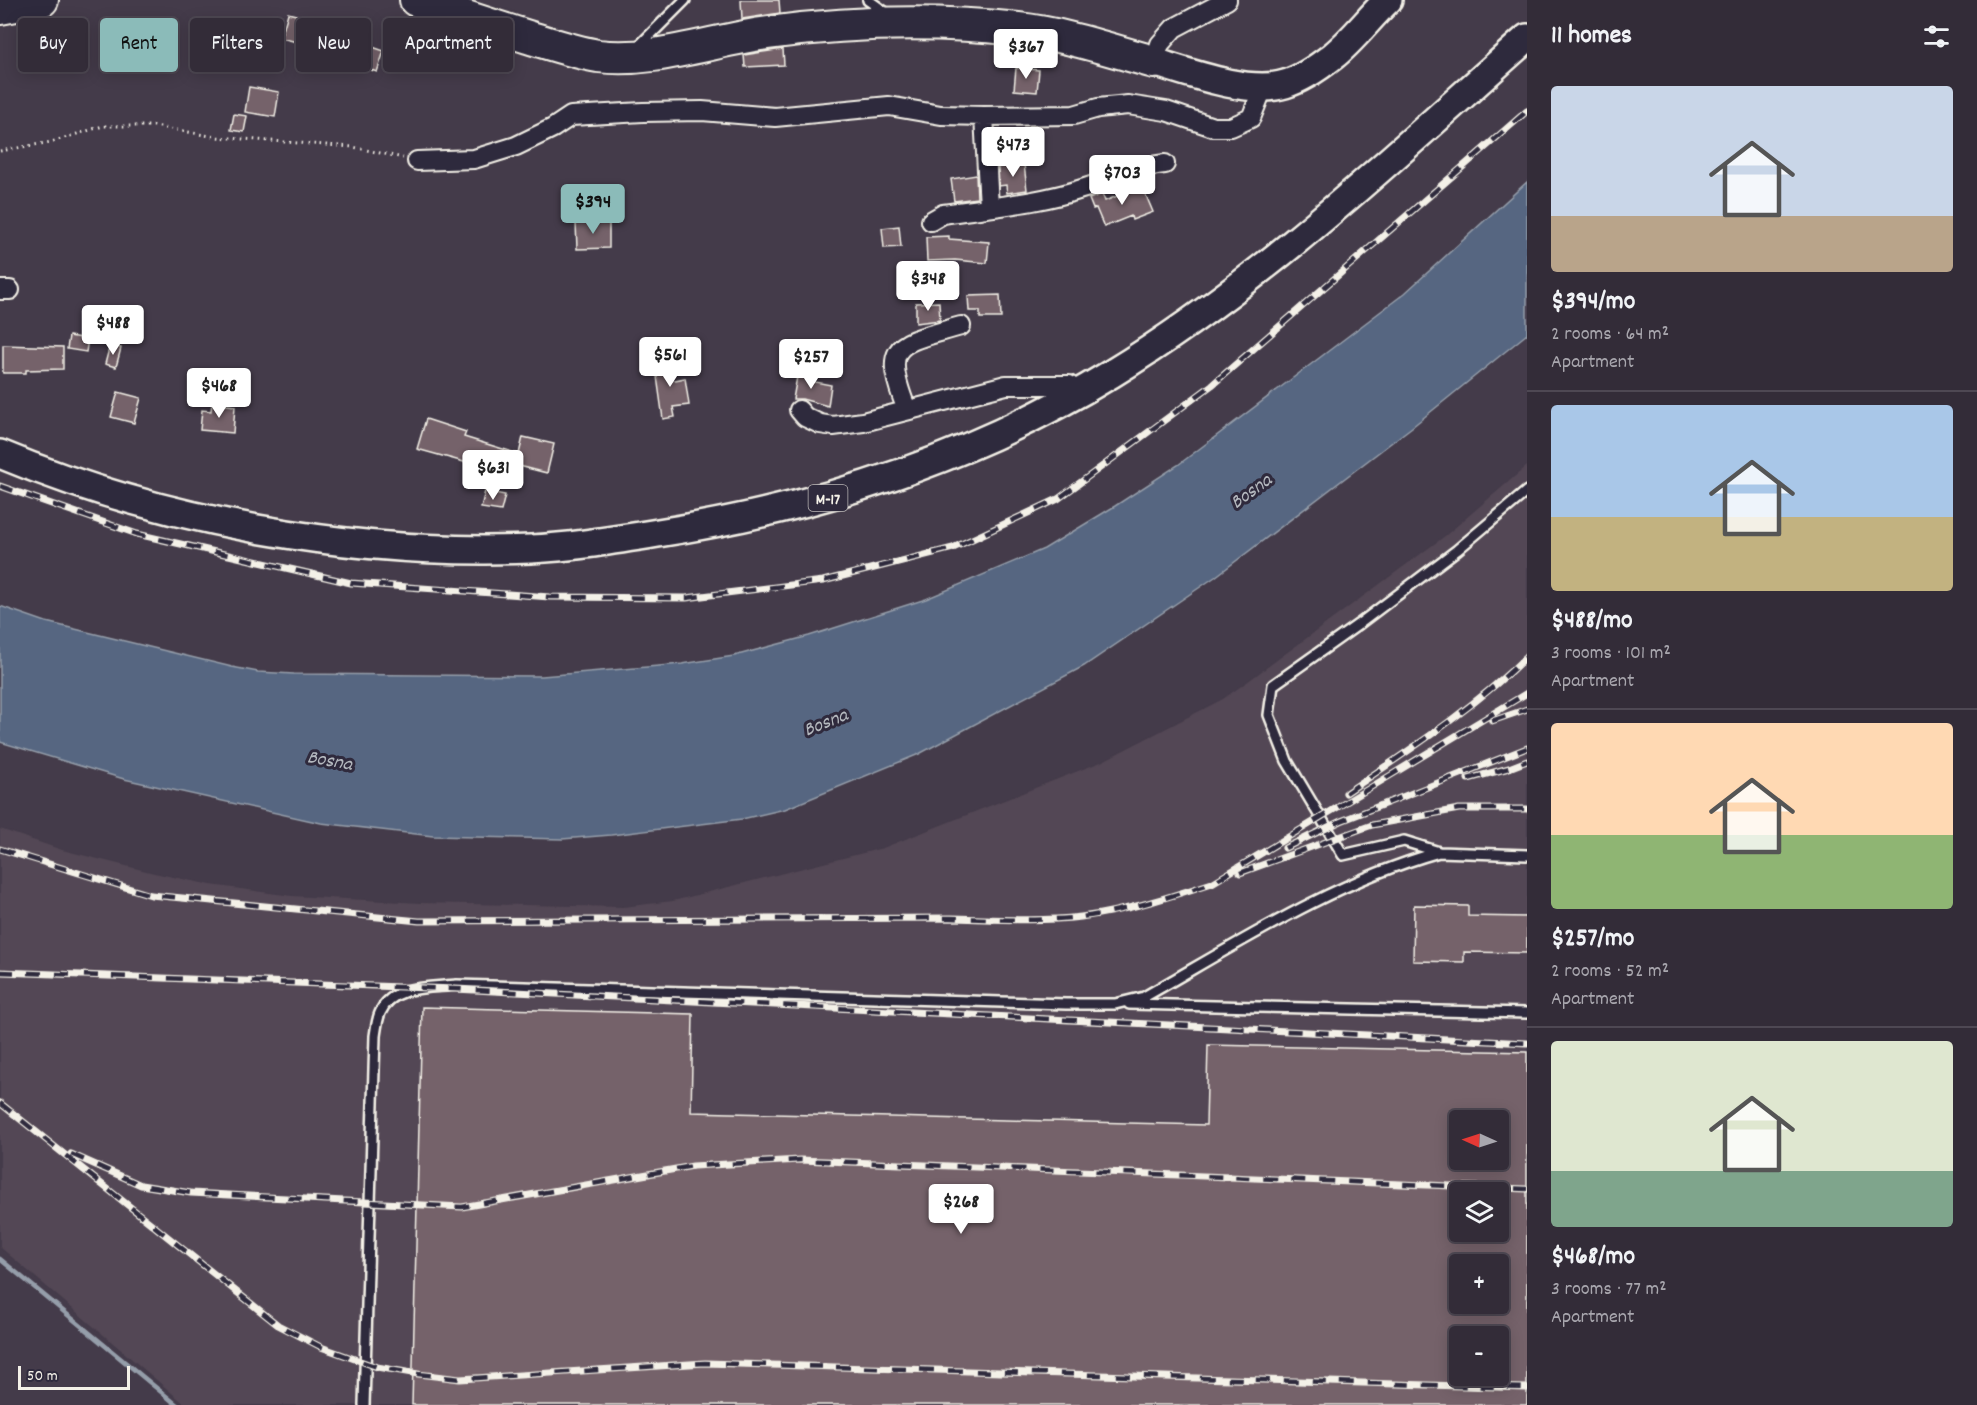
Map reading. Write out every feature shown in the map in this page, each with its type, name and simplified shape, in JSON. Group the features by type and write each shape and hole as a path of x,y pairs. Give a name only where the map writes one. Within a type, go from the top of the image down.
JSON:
{"highway":[{"path":"0,8 42,0"},
{"path":"416,0 566,49 598,56 625,57 668,52 767,33 865,23 901,23 1018,29 1053,35 1154,62"}],"main road":[{"path":"1154,62 1220,81 1263,88 1285,84 1306,75 1334,56 1388,0"},
{"name":"M-17","path":"0,454 111,494 200,518 303,537 429,549 533,549 629,538 726,523 834,496 929,465 1021,424 1110,375 1208,310 1313,226 1527,38"}],"street":[{"path":"1154,62 1160,44 1173,28 1227,0"},
{"path":"417,160 474,159 516,146 553,128 571,116 702,111 775,117 889,106 941,115 1074,115 1098,108 1128,105 1166,111 1213,127 1231,126 1251,118 1263,88"},
{"path":"984,116 989,207"},
{"path":"931,220 943,214 1085,188 1131,170 1165,164"},
{"path":"908,410 894,373 898,351 905,343 961,326"},
{"path":"799,410 805,417 820,424 833,426 863,422 1006,385 1069,385 1074,394"}],"lane":[{"path":"625,57 646,41 685,0"},
{"path":"868,0 901,23"},
{"path":"1527,490 1457,550 1274,685 1269,715 1287,761 1343,855 1404,841 1439,852 1527,856"},
{"path":"1115,1004 1144,997 1308,905 1363,878 1398,863 1439,852"},
{"path":"364,1405 375,1036 380,1012 394,997 406,990 457,985 1054,1004 1527,1013"}],"path":[{"path":"0,151 51,142 103,126 154,126 216,137 353,147 417,160"}],"shaded area":[{"path":"1527,466 1527,1405 186,1405 0,1247 0,829 62,850 154,873 211,885 292,896 420,903 623,907 673,901 883,848 1101,762 1223,699 1445,536"}],"water":[{"name":"Bosna","path":"1527,182 1527,334 1412,427 1215,577 1084,666 919,754 785,809 742,819 562,839 433,836 321,823 124,779 0,742 0,606 46,622 258,672 542,676 682,664 734,656 809,636 926,599 1044,549 1178,465 1405,293"}],"building":[{"path":"741,0 779,0 780,13 742,19"},
{"path":"288,13 308,18 296,18 296,42 284,39"},
{"path":"371,46 383,51 377,72 371,70"},
{"path":"783,49 784,65 745,67 744,55"},
{"path":"1016,68 1039,70 1037,92 1014,90"},
{"path":"249,87 279,92 275,117 245,112"},
{"path":"234,114 247,116 244,132 231,130"},
{"path":"1024,164 1027,190 1007,193 1006,185 999,186 998,167"},
{"path":"976,175 977,198 954,201 951,179"},
{"path":"1142,186 1153,212 1132,220 1131,216 1104,227 1096,208 1093,209 1089,199 1102,194 1105,201"},
{"path":"609,221 609,248 577,249 576,222"},
{"path":"899,226 901,247 884,248 882,228"},
{"path":"949,236 949,239 989,242 987,263 955,260 927,261 926,237"},
{"path":"1000,295 1001,318 980,318 980,311 969,311 968,296"},
{"path":"939,302 940,320 916,323 916,303"},
{"path":"69,336 88,339 86,352 67,349"},
{"path":"3,345 63,347 63,369 3,373"},
{"path":"110,345 121,348 116,367 105,364"},
{"path":"667,354 670,381 685,378 689,405 673,407 675,417 663,419 654,355"},
{"path":"798,371 811,374 810,381 831,385 828,406 793,399"},
{"path":"118,392 141,398 134,423 111,417"},
{"path":"212,403 235,406 233,433 200,430 202,410 211,411"},
{"path":"426,419 466,432 464,437 519,454 523,437 554,444 547,473 503,462 500,472 417,449"},
{"path":"485,491 505,495 501,511 481,508"},
{"path":"1414,905 1468,906 1468,916 1527,917 1527,953 1464,952 1464,962 1413,961"},
{"path":"422,1007 693,1014 691,1112 1206,1125 1208,1045 1527,1052 1527,1405 412,1405"}],"waterway":[{"path":"0,1259 177,1405"}],"railway":[{"path":"0,486 137,534 351,583 550,597 686,598 823,581 953,548 1058,499 1212,385 1527,111"},
{"path":"1346,793 1462,712 1527,656"},
{"path":"0,849 151,895 419,921 1065,919 1131,907 1212,883 1527,693"},
{"path":"1492,721 1527,709"},
{"path":"1285,848 1341,821 1527,748"},
{"path":"1468,779 1527,761"},
{"path":"1240,873 1372,825 1459,809 1527,809"},
{"path":"0,972 455,989 1527,1043"},
{"path":"0,1103 278,1325 321,1347 377,1367 460,1379 705,1363 1527,1388"},
{"path":"71,1154 141,1185 191,1193 462,1207 693,1166 800,1160 1527,1189"}]}
